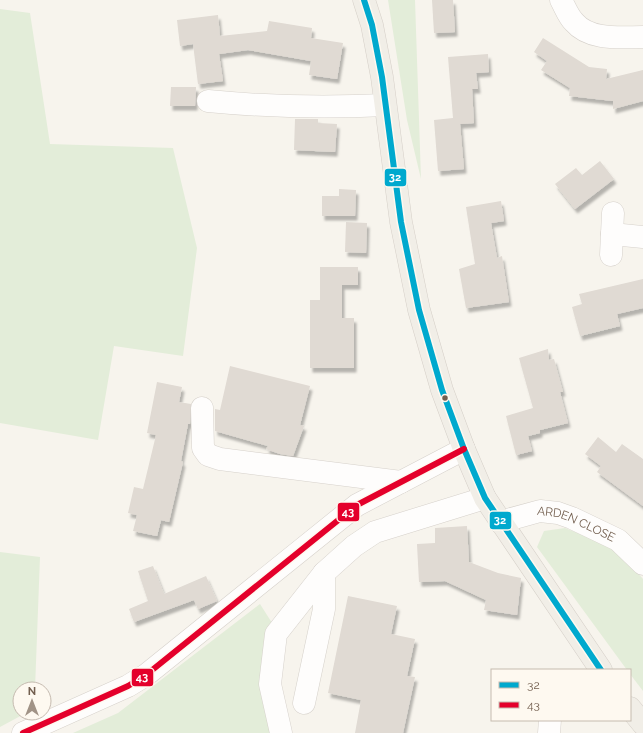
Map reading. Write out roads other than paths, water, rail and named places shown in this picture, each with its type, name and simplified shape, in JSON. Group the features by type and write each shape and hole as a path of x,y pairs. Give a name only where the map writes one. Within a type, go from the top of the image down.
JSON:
{"main road":[{"path":"364,0 372,25 386,105 401,222 419,310 442,390 464,449 485,498 600,669"},
{"path":"631,709 643,724"}],"street":[{"path":"561,0 574,23 595,34 610,38 643,37"},
{"path":"208,101 265,107 325,108 386,105"},
{"path":"612,234 643,237"},
{"path":"202,408 203,448 208,455 220,459 401,482"},
{"path":"22,733 128,686 146,675 357,505 464,449"},
{"path":"280,733 270,684 276,634 324,573 354,546 375,532 485,498"},
{"name":"ARDEN CLOSE","path":"500,522 540,511 558,513 618,540 643,564"},
{"path":"304,703 324,608 324,573"},
{"path":"549,733 550,721"}]}
